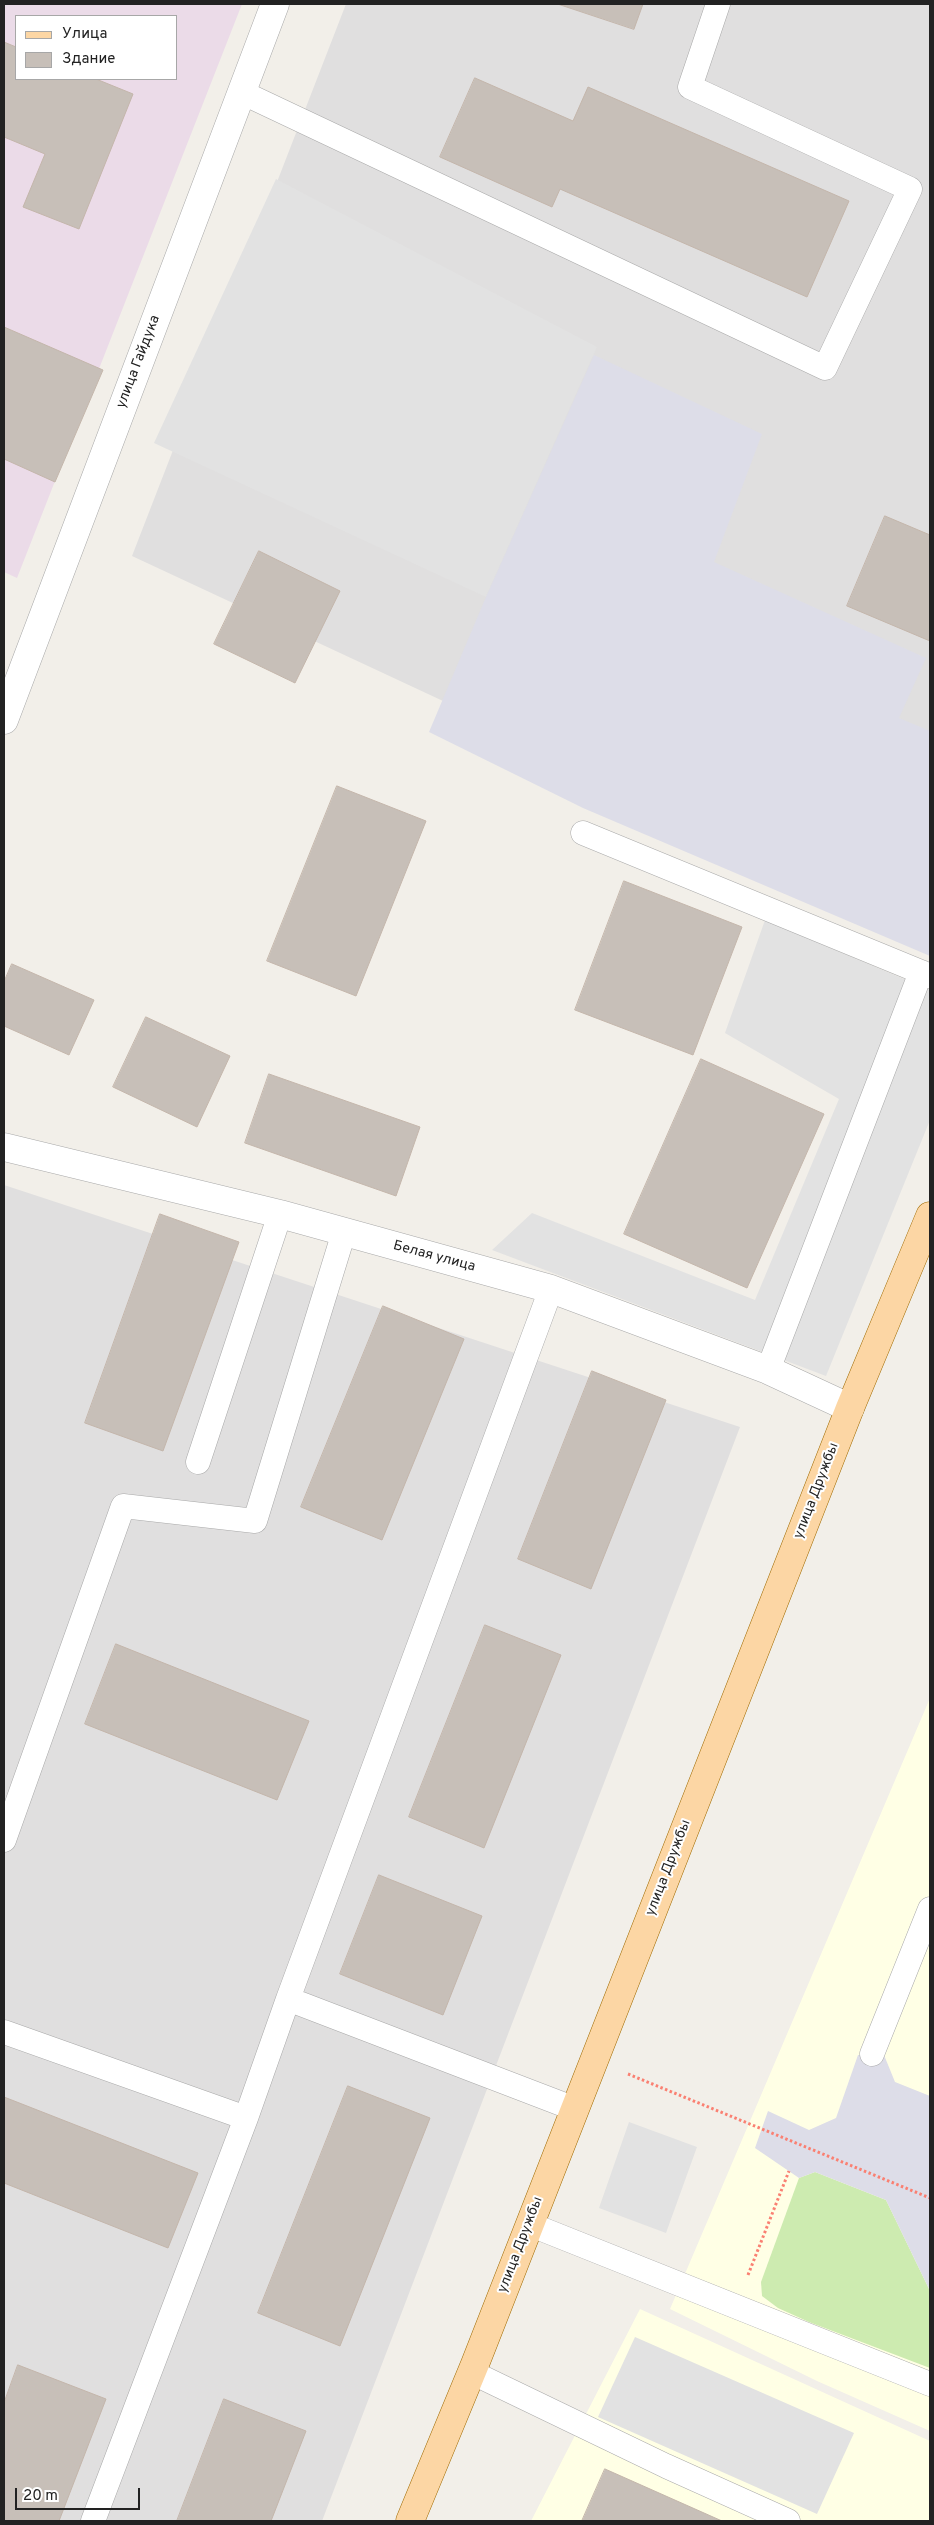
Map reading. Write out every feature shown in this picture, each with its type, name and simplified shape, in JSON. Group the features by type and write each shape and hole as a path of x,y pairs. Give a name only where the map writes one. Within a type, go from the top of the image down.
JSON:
{"main road":[{"name":"улица Дружбы","path":"410,2521 596,2057 850,1408 930,1216"}],"street":[{"name":"улица Гайдука","path":"4,720 275,4"},
{"name":"Белая улица","path":"4,1147 280,1214 550,1289 768,1370 850,1408"}],"lane":[{"path":"241,92 825,368 910,188 690,87 718,4"},
{"path":"582,833 925,974 768,1370"},
{"path":"198,1462 280,1214"},
{"path":"4,1840 123,1506 254,1521 344,1232"},
{"path":"93,2521 246,2118 288,1999 550,1289"},
{"path":"872,2054 930,1908"},
{"path":"288,1999 575,2109"},
{"path":"4,2032 246,2118"},
{"path":"529,2224 930,2384"},
{"path":"471,2372 666,2466 788,2521"}],"path":[{"path":"596,2057 630,2075 930,2198"},
{"path":"735,2306 789,2170"}],"shaded area":[{"path":"4,4 242,4 17,578 4,572"},
{"path":"346,4 930,4 930,928 132,556"},
{"path":"276,179 597,347 486,597 154,443"},
{"path":"594,355 762,434 714,562 926,658 899,718 930,731 930,956 583,808 429,732 486,597"},
{"path":"765,920 930,990 930,1120 826,1376 492,1250 532,1213 755,1300 839,1099 725,1033"},
{"path":"4,1185 740,1427 322,2521 4,2521"},
{"path":"930,1698 930,2431 817,2381 670,2309"},
{"path":"858,2055 884,2055 895,2082 930,2096 930,2291 886,2200 815,2172 799,2178 755,2148 768,2111 809,2130 836,2118"},
{"path":"629,2122 697,2147 666,2233 599,2208"},
{"path":"640,2309 930,2441 930,2521 531,2521"},
{"path":"635,2337 854,2433 817,2514 598,2417"}],"green space":[{"path":"815,2172 886,2200 930,2291 930,2368 809,2322 778,2308 762,2296 761,2282 799,2178"}],"building":[{"path":"558,4 643,4 634,29"},
{"path":"4,42 15,47 15,80 98,80 133,94 79,229 23,207 45,154 4,137"},
{"path":"475,78 573,121 588,87 849,201 807,297 560,189 552,207 440,157"},
{"path":"4,327 103,370 55,482 4,459"},
{"path":"885,516 930,535 930,641 847,606"},
{"path":"259,551 340,591 295,683 214,644"},
{"path":"337,786 426,821 356,996 267,961"},
{"path":"624,881 742,927 693,1055 575,1010"},
{"path":"12,964 94,1000 69,1055 4,1026 4,982"},
{"path":"146,1017 230,1056 197,1127 113,1087"},
{"path":"701,1059 824,1114 747,1288 624,1234"},
{"path":"269,1074 420,1127 396,1196 245,1143"},
{"path":"160,1214 239,1242 163,1451 85,1423"},
{"path":"383,1306 464,1339 382,1540 301,1507"},
{"path":"592,1371 666,1400 591,1589 518,1559"},
{"path":"485,1625 561,1655 484,1848 409,1817"},
{"path":"116,1644 309,1721 277,1800 85,1724"},
{"path":"379,1875 482,1916 443,2015 340,1974"},
{"path":"348,2086 430,2118 340,2346 258,2313"},
{"path":"4,2097 198,2173 168,2248 4,2183"},
{"path":"18,2365 106,2399 59,2521 4,2521 4,2403"},
{"path":"224,2399 306,2431 271,2521 177,2521"},
{"path":"605,2469 722,2521 582,2521"}]}
